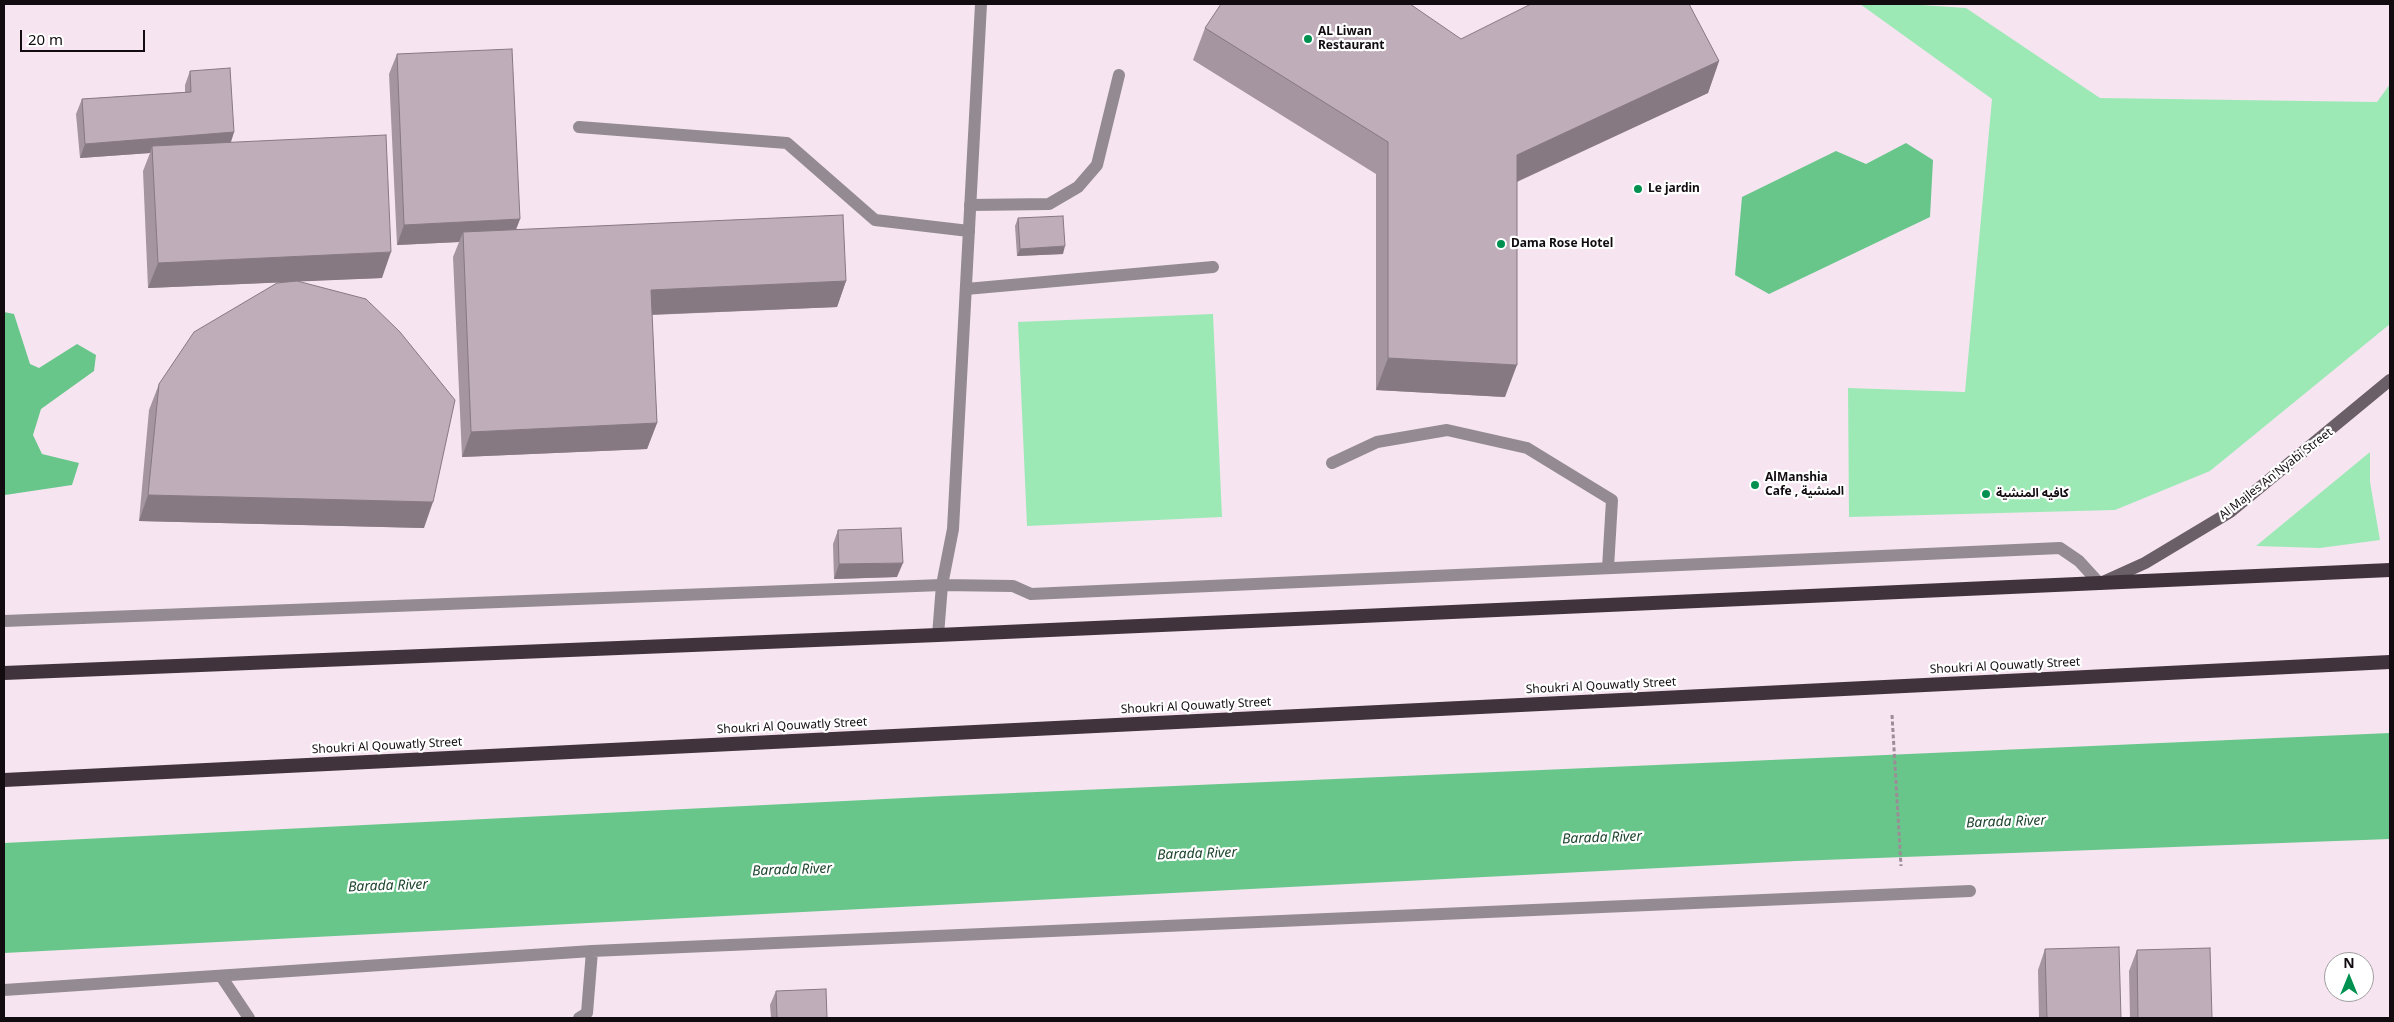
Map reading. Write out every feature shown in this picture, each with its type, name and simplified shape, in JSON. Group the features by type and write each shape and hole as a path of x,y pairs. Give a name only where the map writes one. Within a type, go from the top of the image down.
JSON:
{"highway":[{"path":"4,673 938,635 2390,570"},
{"name":"Shoukri Al Qouwatly Street","path":"4,780 2390,662"}],"main road":[{"name":"Al Majles An'Nyabi Street","path":"2100,584 2146,563 2230,512 2390,380"}],"street":[{"path":"938,635 942,585 953,529 981,4"},
{"path":"970,205 1049,204 1078,187 1097,165 1119,75"},
{"path":"579,127 787,143 875,220 969,231"},
{"path":"966,289 1213,267"},
{"path":"1332,463 1377,442 1447,430 1527,448 1612,500 1608,568"},
{"path":"4,621 942,585 1013,586 1031,594 2060,548 2079,561 2100,584"},
{"path":"4,990 592,951 1970,891"},
{"path":"579,1018 587,1014 592,951"},
{"path":"221,976 249,1018"}],"path":[{"path":"1890,687 1903,894"}],"shaded area":[{"path":"1860,4 1906,4 1966,8 2100,98 2377,102 2390,84 2390,324 2210,471 2115,510 1849,517 1848,388 1965,392 1992,99"},
{"path":"1213,314 1222,517 1027,526 1018,322"},
{"path":"2370,452 2370,482 2380,540 2320,548 2256,546"}],"water":[{"path":"1906,143 1933,160 1930,217 1769,294 1735,275 1742,197 1836,151 1866,164"},
{"path":"4,312 14,314 30,364 39,368 77,344 96,355 94,371 41,409 33,435 42,454 79,463 72,485 5,495 4,493"},
{"name":"Barada River","path":"2390,733 2390,839 1796,861 4,953 4,843 945,796"}],"building":[{"path":"1221,4 1410,4 1461,39 1531,4 1689,4 1719,61 1517,155 1517,365 1388,358 1388,142 1205,28"},
{"path":"512,49 520,219 404,225 397,54"},
{"path":"230,68 234,132 85,144 82,99 191,92 190,71"},
{"path":"386,135 391,252 158,263 152,146"},
{"path":"843,215 846,281 651,290 657,423 471,432 463,232"},
{"path":"1063,216 1065,246 1020,249 1018,218"},
{"path":"297,281 366,299 400,332 455,400 433,502 148,495 159,384 194,332 277,283"},
{"path":"901,528 903,563 839,564 838,530"},
{"path":"2119,947 2121,1018 2047,1018 2045,949"},
{"path":"2210,948 2212,1018 2138,1018 2137,950"},
{"path":"826,989 827,1018 777,1018 776,991"}],"place":[{"name":"AL Liwan Restaurant","path":"1308,39"},
{"name":"Le jardin","path":"1638,189"},
{"name":"Dama Rose Hotel","path":"1501,244"},
{"name":"AlManshia Cafe , المنشية","path":"1755,485"},
{"name":"كافيه المنشية","path":"1986,494"}]}
